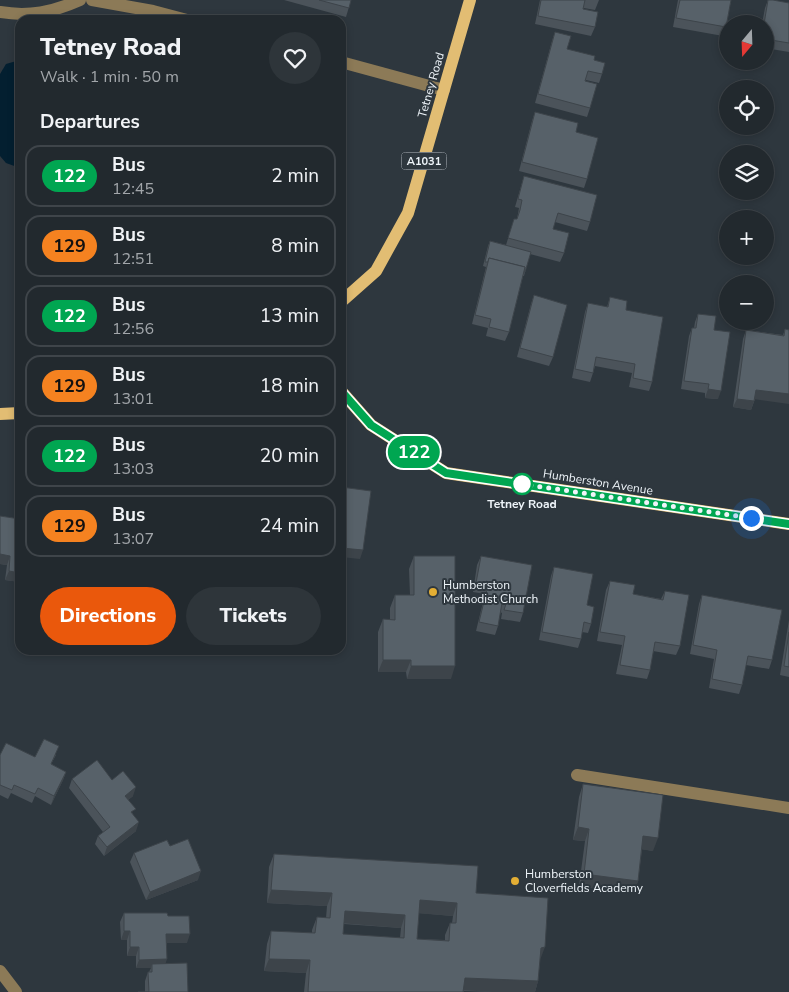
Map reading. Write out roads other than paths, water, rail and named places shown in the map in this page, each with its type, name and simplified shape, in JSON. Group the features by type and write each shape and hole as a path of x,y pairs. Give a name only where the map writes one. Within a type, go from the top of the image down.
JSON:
{"main road":[{"name":"Tetney Road","path":"346,298 376,271 408,213 470,0"},
{"name":"Humberston Avenue","path":"346,397 371,425 446,473 789,524"},
{"path":"0,414 15,413"}],"street":[{"path":"0,12 33,15 60,9 80,0"},
{"path":"92,0 168,15"},
{"path":"346,63 444,90"},
{"path":"577,775 789,808"},
{"path":"0,970 16,992"}],"water":[{"path":"15,61 15,166 6,163 0,156 0,74 6,64"}],"place":[{"name":"Tetney Road","path":"522,484"},
{"name":"Humberston Methodist Church","path":"433,592"},
{"name":"Humberston Cloverfields Academy","path":"515,881"}]}
